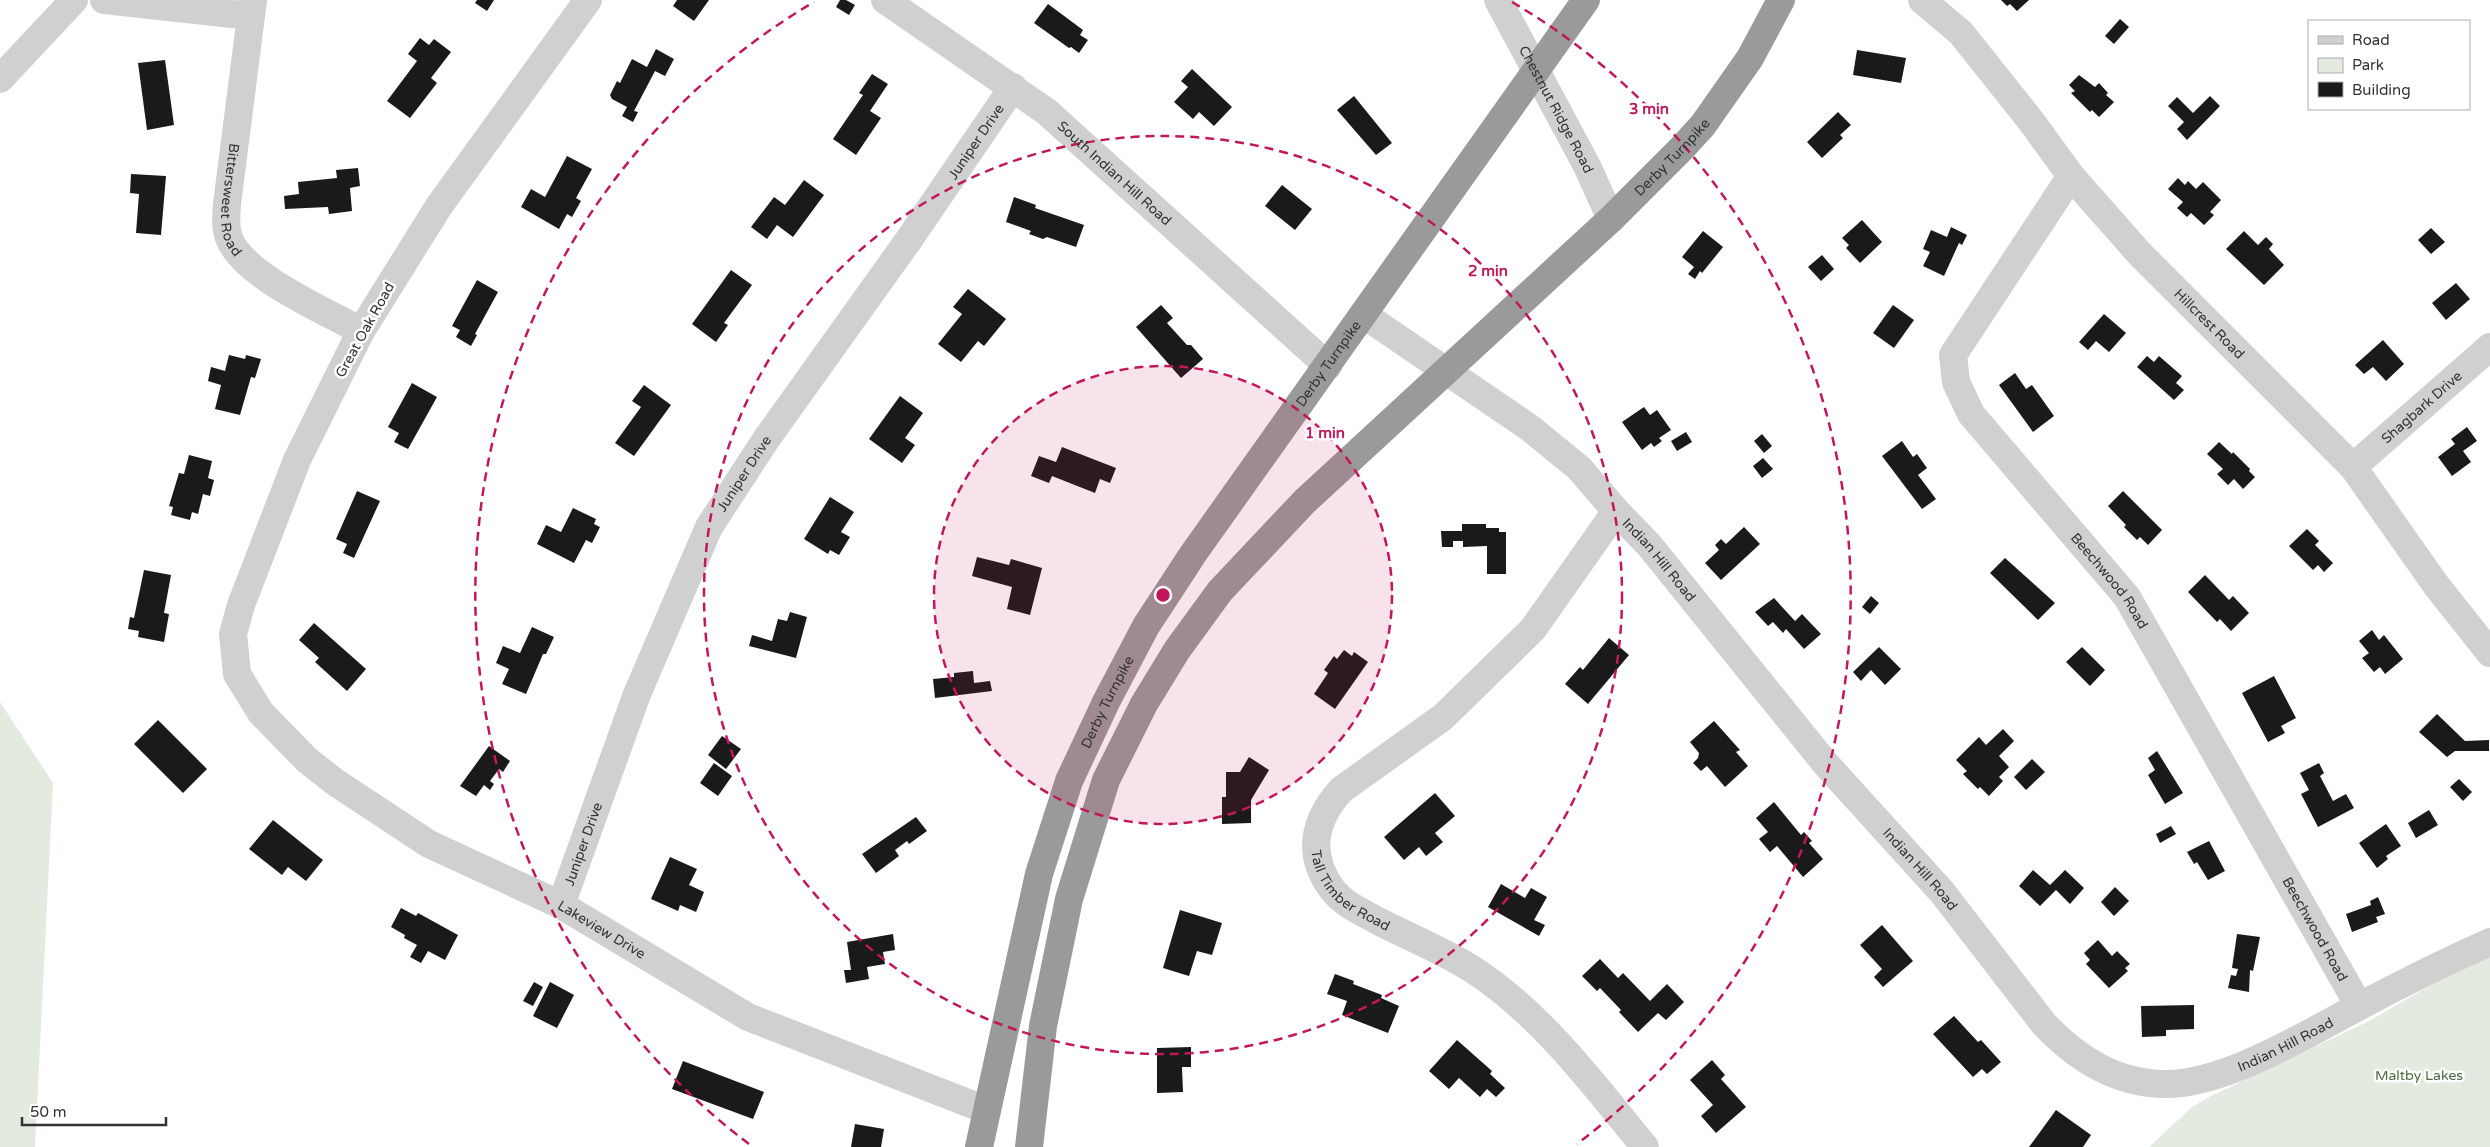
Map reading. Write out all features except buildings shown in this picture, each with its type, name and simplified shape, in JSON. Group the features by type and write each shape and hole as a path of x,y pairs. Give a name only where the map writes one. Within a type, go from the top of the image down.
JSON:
{"highway":[{"name":"Derby Turnpike","path":"979,1147 1039,874 1069,781 1110,695 1146,626 1193,554 1586,0"},
{"name":"Derby Turnpike","path":"1029,1147 1043,1026 1068,899 1106,780 1144,704 1177,650 1220,591 1305,501 1444,371 1611,220 1657,175 1703,125 1750,58 1781,0"}],"street":[{"path":"0,79 74,0"},
{"path":"104,0 252,8"},
{"name":"Great Oak Road","path":"249,696 237,674 232,634 297,460 361,331 438,206 588,0"},
{"name":"South Indian Hill Road","path":"885,0 1047,112 1328,366"},
{"name":"Chestnut Ridge Road","path":"1498,0 1587,166 1611,220"},
{"name":"Hillcrest Road","path":"1922,0 1961,34 2031,121 2071,176 2139,253 2353,467 2436,585 2490,653"},
{"name":"Bittersweet Road","path":"252,8 227,204 226,222 228,237 241,256 266,278 361,331"},
{"name":"Juniper Drive","path":"561,905 636,694 709,527 766,438 908,241 1013,87"},
{"name":"Beechwood Road","path":"2071,176 1953,355 1956,382 1971,414 2127,597 2359,1006"},
{"name":"Derby Turnpike","path":"1364,315 1444,371"},
{"name":"Shagbark Drive","path":"2353,467 2490,347"},
{"name":"Indian Hill Road","path":"1444,371 1562,451 1579,468 1616,511 1649,545 1825,762 1942,892 2044,1024 2063,1044 2082,1059 2104,1071 2126,1079 2167,1084 2189,1082 2233,1069 2490,942"},
{"name":"Tall Timber Road","path":"1616,511 1533,629 1443,717 1341,790 1325,811 1320,824 1315,849 1321,869 1332,889 1348,905 1448,955 1487,979 1526,1009 1646,1147"},
{"name":"Lakeview Drive","path":"249,696 281,735 307,760 335,782 429,844 561,905 748,1017 986,1110"}],"green space":[{"path":"0,702 53,783 35,1147 0,1147"},
{"name":"Maltby Lakes","path":"2490,951 2490,1147 2149,1147 2192,1107 2213,1095 2369,1021"}]}
